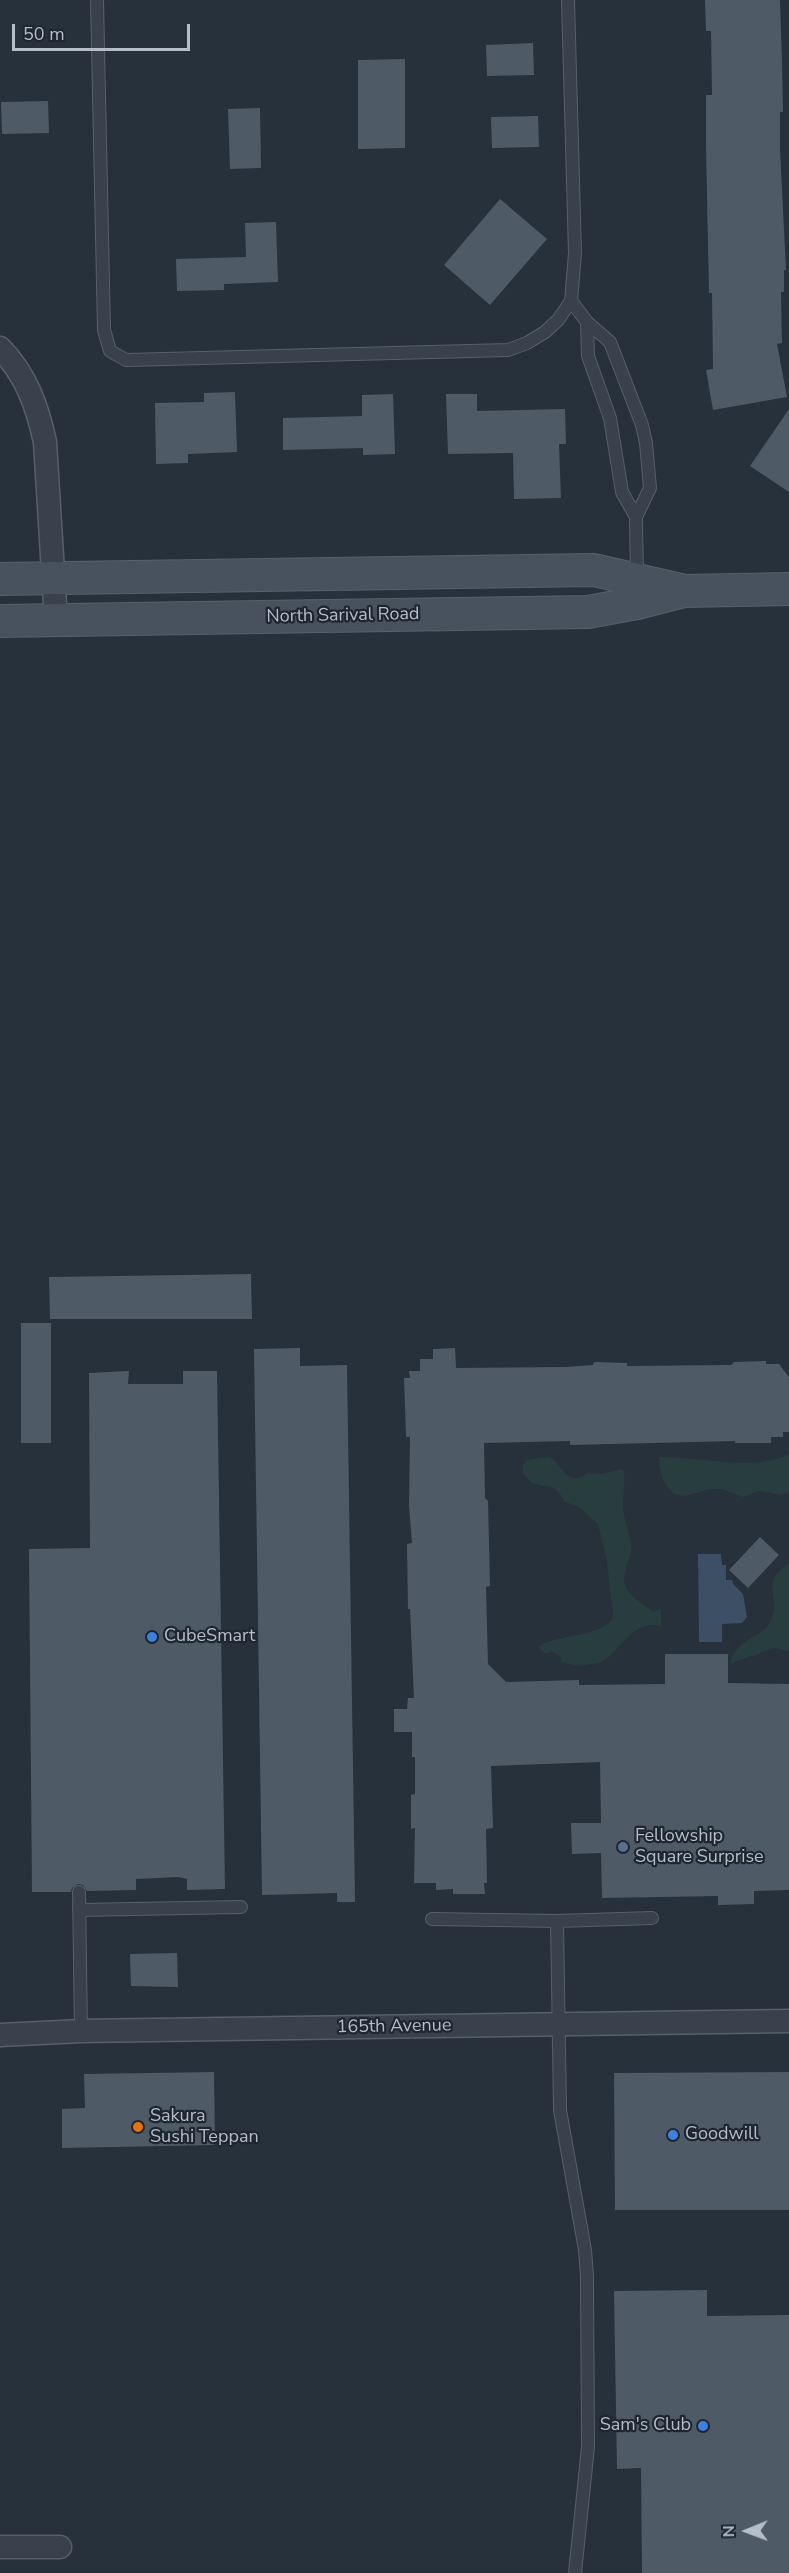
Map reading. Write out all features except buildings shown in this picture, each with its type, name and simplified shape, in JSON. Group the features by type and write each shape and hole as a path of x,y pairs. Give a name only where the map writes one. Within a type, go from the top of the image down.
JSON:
{"main road":[{"name":"North Sarival Road","path":"0,579 594,570 637,591"},
{"name":"North Sarival Road","path":"0,621 588,612 637,591 789,589"}],"street":[{"path":"0,348 13,362 28,386 39,413 47,462 56,621"},
{"name":"165th Avenue","path":"0,2035 81,2031 789,2021"},
{"path":"0,2547 60,2547"}],"lane":[{"path":"97,0 104,330 110,351 126,360 508,350 527,343 545,332 558,320 571,302 575,253 568,0"},
{"path":"571,302 587,322 610,342 642,425 650,488 636,517 637,591"},
{"path":"587,322 588,356 610,418 622,492 636,517"},
{"path":"79,1892 81,2031"},
{"path":"80,1910 241,1907"},
{"path":"432,1919 557,1921 652,1918"},
{"path":"557,1921 562,2124 585,2250 587,2276 588,2447 574,2573"}],"green space":[{"path":"789,1454 789,1492 781,1495 760,1491 743,1497 723,1489 709,1489 686,1496 676,1495 663,1478 659,1457 744,1463 776,1459"},
{"path":"550,1457 566,1474 576,1478 587,1473 601,1474 623,1469 623,1508 631,1545 624,1575 625,1583 628,1591 638,1601 654,1612 661,1608 661,1626 651,1625 634,1631 608,1658 600,1663 578,1666 561,1662 562,1657 552,1652 546,1654 538,1647 594,1631 611,1621 613,1615 607,1561 598,1524 579,1507 565,1502 558,1491 532,1483 523,1473 523,1466 527,1460"},
{"path":"789,1563 789,1651 774,1648 730,1664 738,1648 767,1627 771,1621 774,1612 772,1584 774,1578"}],"water":[{"path":"698,1554 721,1554 722,1565 726,1565 726,1580 732,1580 743,1594 747,1617 742,1623 722,1624 722,1642 699,1642"}],"place":[{"name":"CubeSmart","path":"152,1637"},
{"name":"Fellowship Square Surprise","path":"623,1847"},
{"name":"Sakura Sushi Teppan","path":"138,2127"},
{"name":"Goodwill","path":"673,2135"},
{"name":"Sam's Club","path":"703,2426"}]}
